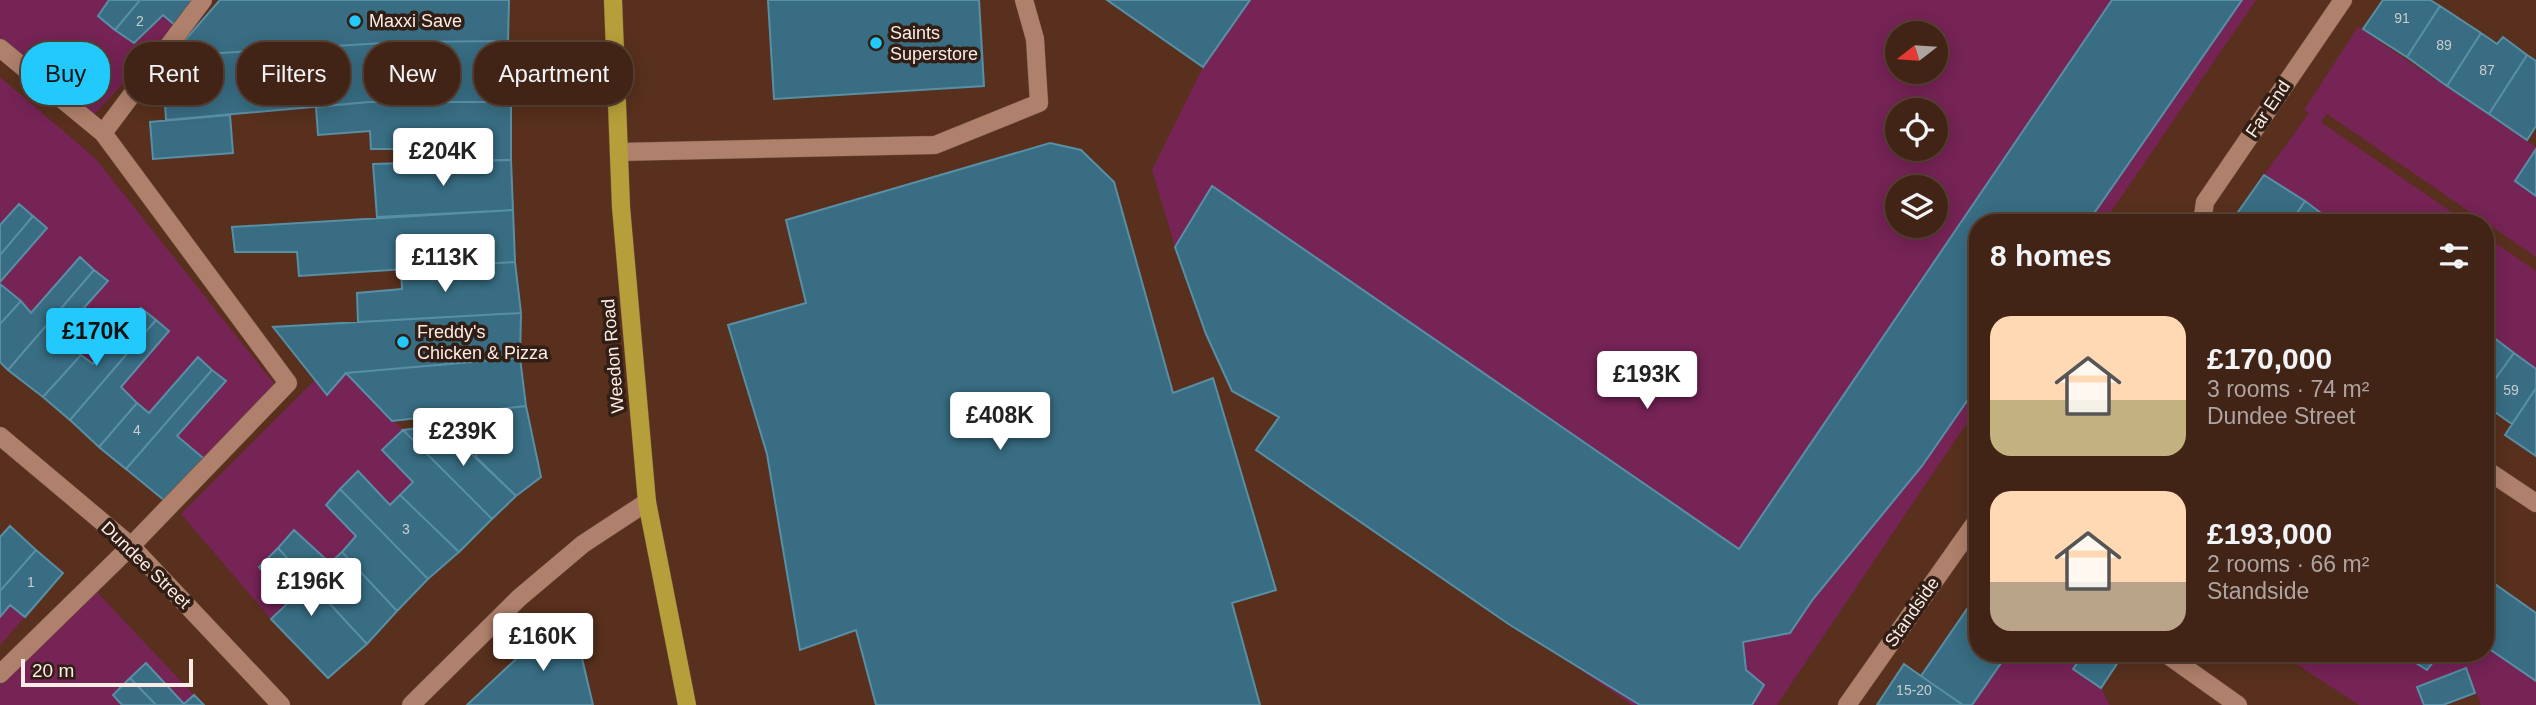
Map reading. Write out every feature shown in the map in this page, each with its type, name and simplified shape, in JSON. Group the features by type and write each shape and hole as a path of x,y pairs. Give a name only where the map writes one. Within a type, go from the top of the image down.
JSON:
{"main road":[{"name":"Weedon Road","path":"613,0 619,152 646,502 687,705"}],"street":[{"path":"103,133 203,0"},
{"path":"619,152 852,149 936,145 1039,103 1035,39 1024,0"},
{"name":"Far End","path":"2203,214 2205,202 2343,0"},
{"path":"0,48 103,133 288,383 131,546 0,674"},
{"name":"Dundee Street","path":"0,436 131,546 281,705"},
{"path":"2494,475 2536,503"},
{"path":"411,705 519,598 583,544 646,502"},
{"name":"Standside","path":"1847,705 1969,532"},
{"path":"2177,662 2238,705"}],"shaded area":[{"path":"0,0 109,0 98,16 133,42 124,42 124,82 110,98 110,42 21,42 21,55 0,37"},
{"path":"1107,0 2256,0 2109,214 1969,214 1969,420 1777,705 1632,705 1256,450 1279,417 1232,391 1206,334 1175,247 1152,170 1203,67"},
{"path":"163,15 176,26 161,42 135,42"},
{"path":"2358,27 2536,147 2515,181 2536,196 2536,257 2494,228 2494,214 2473,214 2327,114 2321,122 2454,214 2321,214 2264,175 2309,113 2304,110"},
{"path":"0,77 21,95 21,105 33,105 95,158 276,386 208,462 177,436 226,380 198,357 149,413 121,387 169,331 141,308 93,364 59,336 108,281 94,270 31,313 0,284 47,228 19,204 0,225"},
{"path":"80,105 103,105 93,116"},
{"path":"2494,242 2536,271 2536,369 2494,338"},
{"path":"346,373 403,430 382,450 413,482 391,505 358,471 340,489 356,536 330,563 278,548 260,568 289,602 271,619 181,514 315,380 327,395"},
{"path":"97,592 194,695 184,704 146,664 114,695 122,705 0,705 0,685"},
{"path":"10,605 25,617 0,645 0,617"},
{"path":"2494,652 2536,681 2536,705 2481,705 2466,668 2417,687 2424,705 2359,705 2293,662 2414,662 2427,670 2433,662 2494,662"},
{"path":"2002,662 2078,662 2073,669 2101,688 2110,705 1972,705"}],"building":[{"path":"109,0 140,0 115,30 98,16"},
{"path":"140,0 199,0 176,26 163,15 135,42 115,30"},
{"name":"Maxxi Save","path":"220,0 509,0 508,41 364,42 364,44 350,45 350,42 237,42 237,52 223,53 223,42 183,42"},
{"name":"Saints Superstore","path":"768,0 979,0 984,86 774,99"},
{"path":"1107,0 1250,0 1203,67"},
{"path":"2112,0 2242,0 2094,214 1969,214 1969,398 1922,466 1813,599 1790,633 1743,642 1746,670 1764,685 1752,705 1640,705 1510,625 1256,450 1279,417 1232,391 1206,334 1175,247 1212,186 1739,549"},
{"path":"2383,0 2430,0 2440,6 2407,57 2363,29"},
{"path":"2440,6 2481,33 2447,86 2407,57"},
{"path":"2481,33 2497,44 2503,37 2527,55 2489,114 2447,86"},
{"path":"508,41 508,42 474,42 474,102 460,102 460,42 400,42"},
{"path":"364,44 364,102 350,104 350,45"},
{"path":"237,52 237,105 335,105 166,120 165,105 223,105 223,53"},
{"path":"2527,55 2536,61 2536,126 2527,140 2489,114"},
{"path":"460,102 474,102 474,105 511,105 511,160 421,161 421,149 371,149 370,131 318,135 316,107 350,104 460,105"},
{"path":"230,115 233,153 153,159 150,122"},
{"path":"1050,143 1081,150 1114,182 1173,393 1213,378 1276,590 1232,603 1260,705 876,705 856,630 800,650 767,454 728,325 806,303 786,220"},
{"path":"2536,149 2536,196 2515,181"},
{"path":"511,160 513,210 377,217 373,164"},
{"path":"2264,175 2305,201 2296,214 2237,214"},
{"path":"2305,201 2322,214 2296,214"},
{"path":"19,204 33,216 0,255 0,225"},
{"path":"513,210 515,262 299,276 297,252 235,252 232,227"},
{"path":"33,216 47,228 0,282 0,255"},
{"path":"80,257 94,270 8,370 0,362 0,324 21,301 31,313"},
{"path":"515,262 521,313 358,322 357,293 402,289 401,270"},
{"path":"94,270 108,281 59,336 81,355 43,397 8,370"},
{"path":"0,284 21,301 0,324"},
{"path":"141,308 156,320 70,420 43,397 81,355 93,364"},
{"name":"Freddy's Chicken & Pizza","path":"521,313 520,358 346,373 327,395 273,327"},
{"path":"156,320 169,331 121,387 137,403 99,447 70,420"},
{"path":"2494,338 2514,353 2494,381"},
{"path":"2514,353 2536,369 2536,388 2512,424 2494,411 2494,381"},
{"path":"198,357 212,370 126,469 99,447 137,403 149,413"},
{"path":"520,358 526,406 392,421 346,373"},
{"path":"212,370 226,381 177,436 208,462 165,501 126,469"},
{"path":"2536,388 2536,456 2505,435"},
{"path":"526,406 541,477 516,496 475,456 496,437 491,410"},
{"path":"441,425 516,496 492,519 403,430"},
{"path":"403,430 492,519 459,552 400,495 413,482 382,450"},
{"path":"358,471 390,505 400,495 459,552 428,579 340,489"},
{"path":"340,489 428,579 397,611 342,552 356,536 326,505"},
{"path":"10,526 36,550 0,591 0,537"},
{"path":"294,530 330,563 342,552 397,611 367,644 278,548"},
{"path":"278,548 367,644 328,678 271,619 289,602 259,567"},
{"path":"36,550 63,573 25,617 10,605 0,617 0,591"},
{"path":"2494,583 2536,613 2536,681 2494,652"},
{"path":"1969,606 1969,662 2002,662 1972,705 1963,705 1921,676"},
{"path":"562,616 572,616 593,705 467,705"},
{"path":"2078,662 2118,662 2101,688 2073,669"},
{"path":"2414,662 2433,662 2427,670"},
{"path":"146,663 184,704 194,695 204,705 156,705 130,678"},
{"path":"1904,664 1921,676 1963,705 1877,705"},
{"path":"2466,668 2475,693 2443,705 2424,705 2417,687"},
{"path":"130,678 156,705 122,705 113,695"}],"place":[{"name":"Maxxi Save","path":"355,21"},
{"name":"Saints Superstore","path":"876,43"},
{"name":"Freddy's Chicken & Pizza","path":"403,342"}]}
